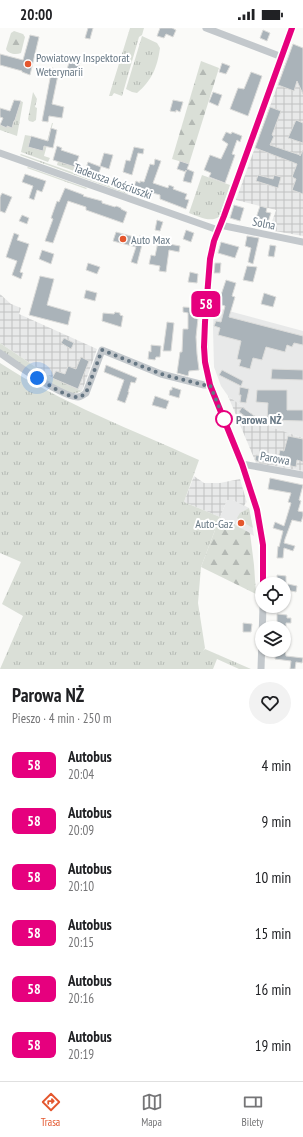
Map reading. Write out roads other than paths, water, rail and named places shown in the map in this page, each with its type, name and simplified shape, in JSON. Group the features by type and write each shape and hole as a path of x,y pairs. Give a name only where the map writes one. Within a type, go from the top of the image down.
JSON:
{"street":[{"path":"206,28 282,57"},
{"path":"263,577 263,545 260,521 253,493 210,385 205,355 205,322 210,259 219,228 292,28"},
{"name":"Tadeusza Kościuszki","path":"0,153 219,228"},
{"name":"Solna","path":"219,228 303,242"},
{"path":"0,353 34,376 64,393 77,397 86,393 102,350 161,374 204,385 210,385"},
{"name":"Parowa","path":"242,464 303,474"},
{"path":"261,669 263,613"}],"place":[{"name":"Powiatowy Inspektorat Weterynarii","path":"28,64"},
{"name":"Auto Max","path":"123,239"},
{"name":"Parowa NŻ","path":"224,419"},
{"name":"Auto-Gaz","path":"241,523"}]}
